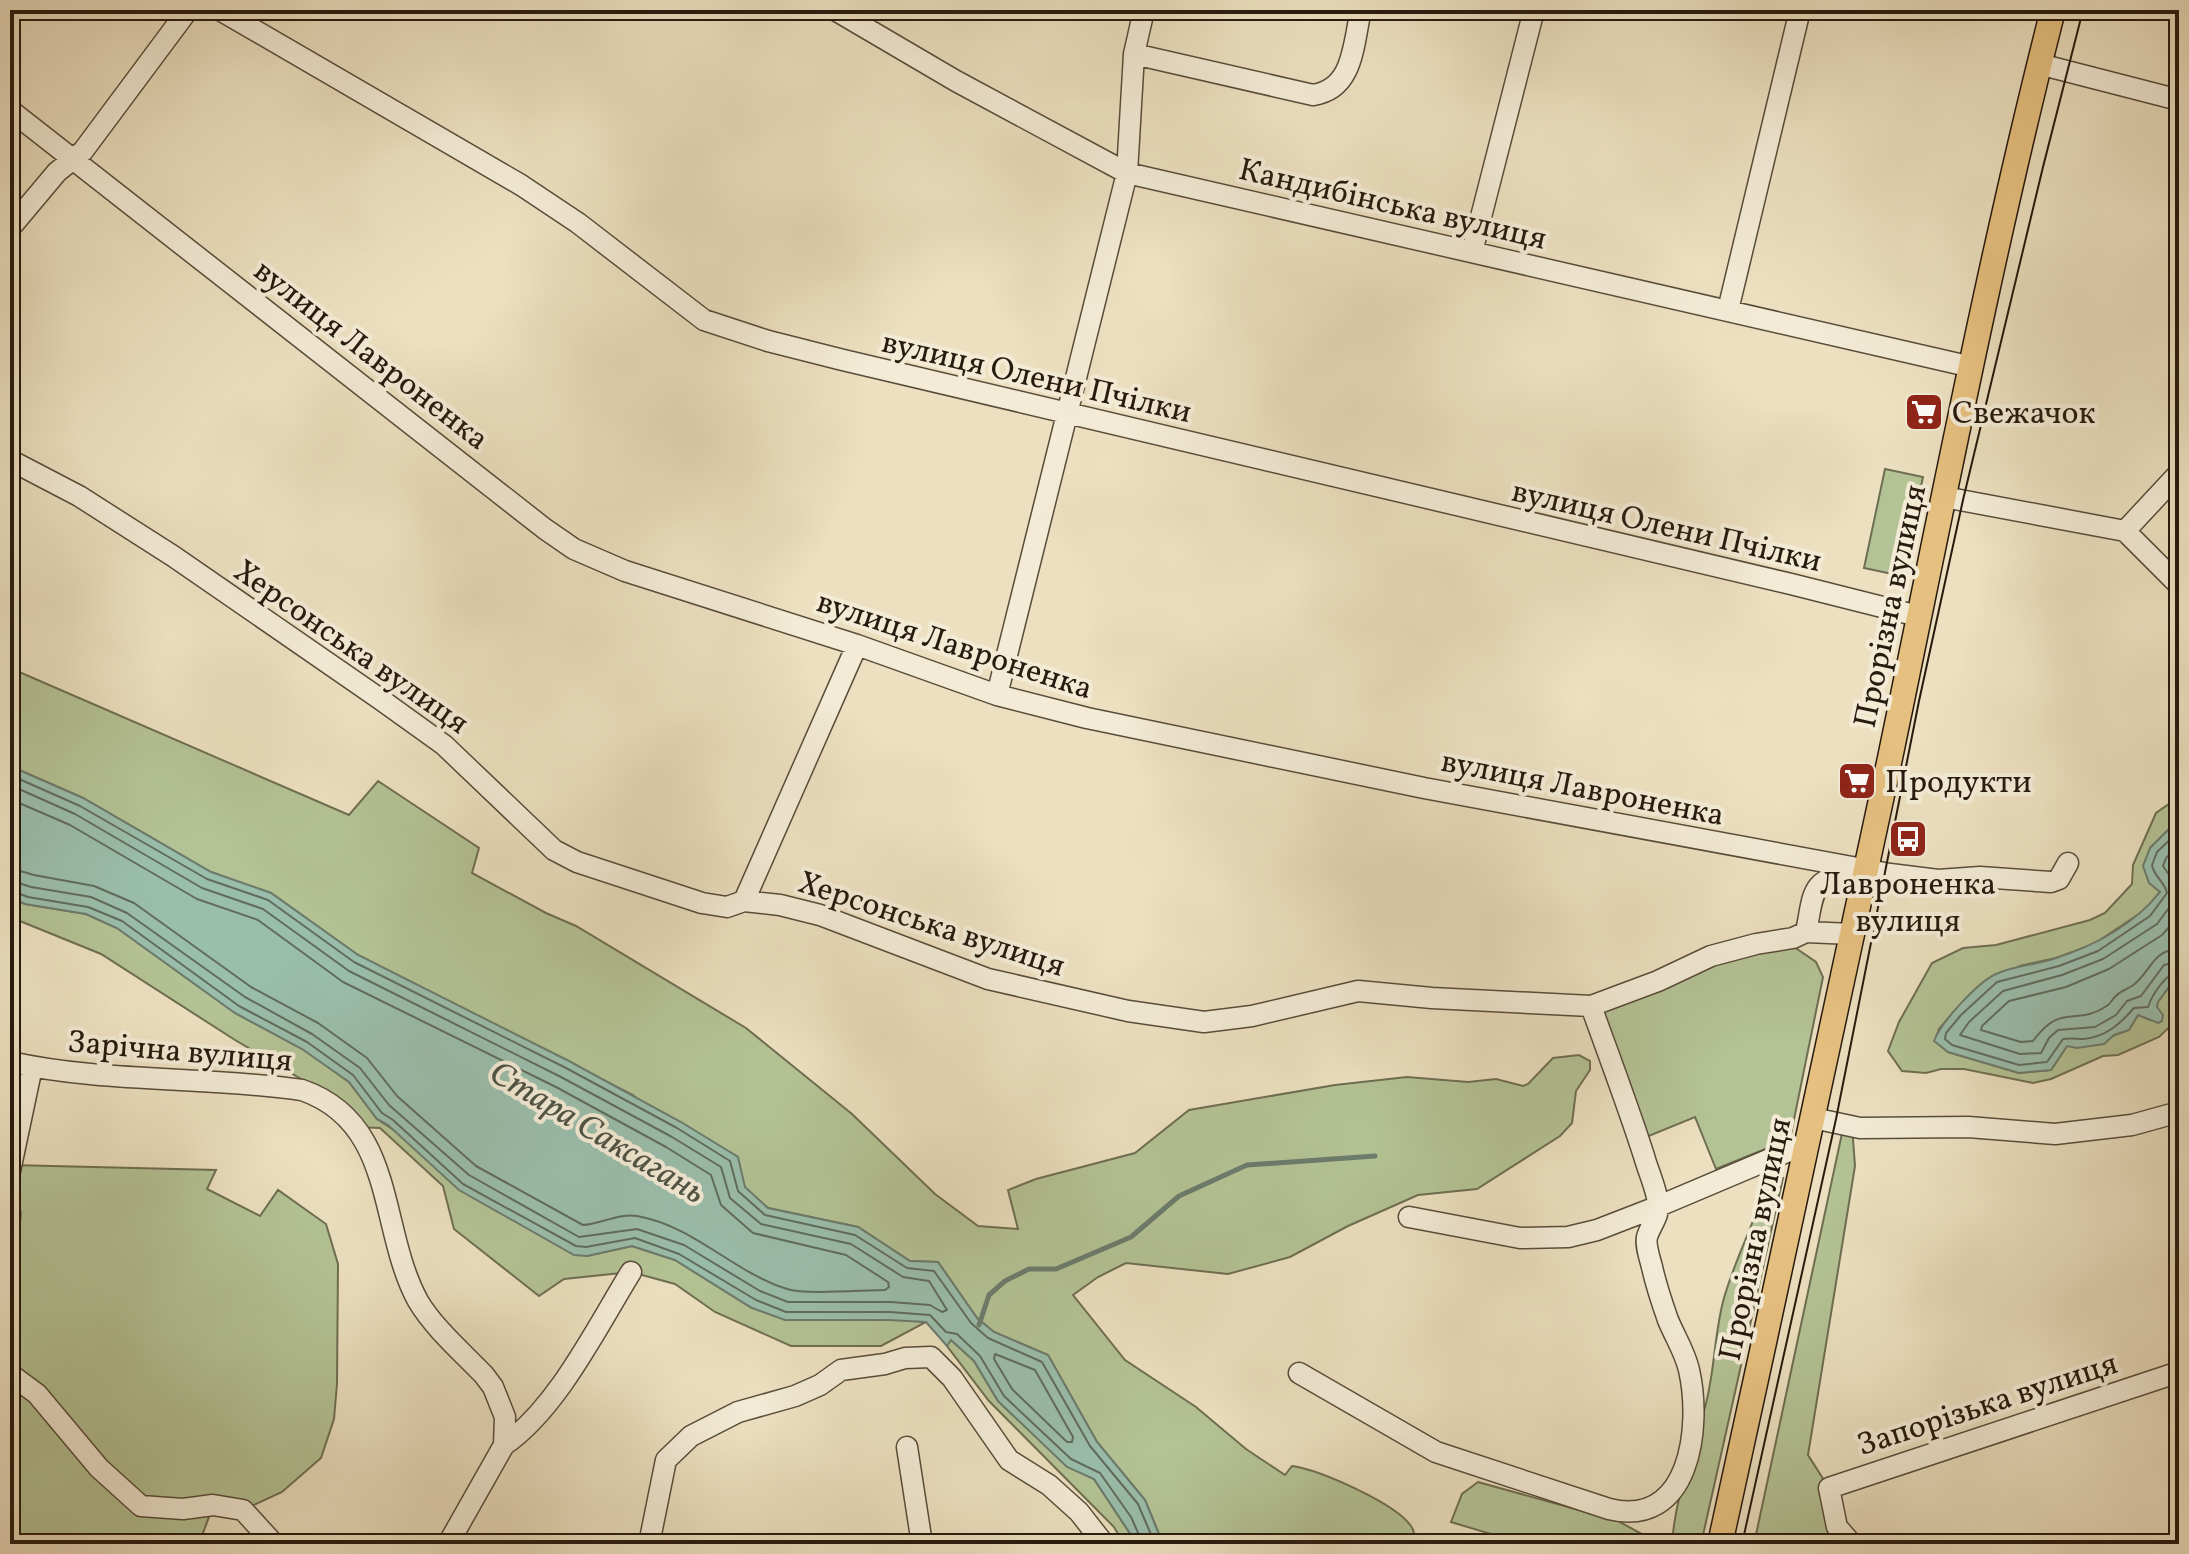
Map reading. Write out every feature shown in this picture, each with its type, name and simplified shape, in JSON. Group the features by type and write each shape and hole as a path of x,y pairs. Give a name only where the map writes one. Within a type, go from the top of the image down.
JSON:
{"main road":[{"name":"Прорізна вулиця","path":"1720,1544 1972,367 2053,10"}],"street":[{"path":"10,228 57,172 83,151 188,10"},
{"name":"вулиця Олени Пчілки","path":"220,10 521,185 578,223 704,320 768,341 843,360 1918,616"},
{"name":"Кандибінська вулиця","path":"835,10 956,81 1127,173 1972,367"},
{"path":"997,695 1127,173 1134,54 1144,10"},
{"path":"1134,54 1313,95 1326,93 1345,77 1361,10"},
{"path":"1472,252 1534,10"},
{"path":"1728,310 1800,10"},
{"path":"2039,64 2179,100"},
{"name":"вулиця Лавроненка","path":"10,110 545,529 574,549 625,571 857,645 997,695 1087,718 1424,788 1866,872 1938,880 1980,877 2051,882 2059,879 2068,863"},
{"name":"Херсонська вулиця","path":"10,460 79,496 173,556 393,708 444,745 554,850 577,862 702,903 727,907 744,901 780,905 820,915 988,979 1061,998 1168,1019 1204,1022 1252,1016 1358,991 1591,1006 1625,995 1711,956 1793,938 1806,932 1852,934"},
{"path":"2125,531 2179,473"},
{"path":"1944,497 2125,531 2179,585"},
{"path":"744,901 857,645"},
{"path":"1806,932 1814,890 1824,880 1866,872"},
{"path":"1299,1373 1436,1452 1620,1512 1646,1510 1658,1505 1677,1487 1691,1442 1693,1417 1689,1369 1669,1322 1646,1239 1659,1206 1591,1006"},
{"name":"Зарічна вулиця","path":"10,1062 32,1067 290,1089 313,1094 338,1108 364,1138 387,1200 411,1286 420,1304 493,1387 505,1417 504,1445"},
{"path":"10,1171 32,1067"},
{"path":"1813,1118 1860,1128 1968,1127 2055,1134 2132,1125 2179,1112"},
{"path":"1409,1217 1520,1238 1548,1239 1597,1230 1808,1143"},
{"path":"448,1544 504,1445 522,1433 557,1391 631,1272"},
{"path":"649,1544 666,1460 691,1436 738,1412 795,1396 820,1385 841,1370 905,1358 931,1357 952,1378 1009,1460 1049,1485 1095,1529 1104,1544"},
{"name":"Запорізька вулиця","path":"1852,1544 1837,1527 1829,1488 2179,1372"},
{"path":"10,1374 37,1394 99,1468 141,1506 183,1509 213,1505 243,1510 274,1544"},
{"path":"907,1447 922,1544"}],"shaded area":[{"path":"1885,469 1923,477 1902,576 1864,568"},
{"path":"10,668 349,815 378,781 479,848 472,873 576,926 746,1028 852,1114 935,1194 978,1226 1018,1229 1008,1190 1036,1179 1135,1153 1189,1110 1335,1085 1407,1077 1468,1082 1496,1079 1523,1086 1553,1058 1579,1055 1590,1061 1590,1070 1576,1091 1572,1123 1560,1136 1477,1189 1418,1195 1348,1226 1290,1257 1228,1274 1126,1263 1098,1277 1073,1295 1125,1360 1196,1407 1246,1449 1285,1475 1292,1466 1304,1469 1374,1498 1390,1507 1411,1526 1415,1544 1163,1544 1145,1500 1097,1442 1048,1355 994,1332 977,1318 938,1262 910,1261 858,1227 768,1208 633,1095 358,955 271,893 211,872 83,798 10,766"},
{"path":"2179,797 2179,819 2150,848 2160,892 2145,910 2094,944 2056,958 2020,966 1956,1009 1939,1029 1935,1041 1948,1052 2019,1073 2051,1070 2067,1046 2085,1046 2129,1030 2138,1015 2150,1020 2158,1002 2179,973 2179,1018 2159,1037 2118,1055 2103,1056 2051,1079 2033,1083 1964,1069 1941,1069 1926,1073 1902,1071 1888,1051 1899,1022 1932,963 1963,948 1996,945 2090,920 2105,913 2132,884 2133,865 2156,813"},
{"path":"10,897 25,904 86,914 117,928 235,1013 303,1049 349,1082 377,1119 587,1256 632,1246 675,1260 752,1308 926,1322 881,1346 791,1346 715,1312 675,1284 631,1272 564,1279 539,1296 454,1229 443,1186 380,1128 354,1127 318,1089 101,954 10,917"},
{"path":"1784,940 1816,962 1823,977 1790,1139 1716,1169 1695,1117 1639,1140 1591,1006"},
{"path":"1844,1124 1852,1126 1855,1166 1808,1455 1829,1488 1852,1544 1754,1544"},
{"path":"10,1165 216,1170 207,1189 260,1216 278,1190 326,1224 338,1264 337,1384 334,1419 321,1458 282,1492 243,1510 213,1506 199,1544 10,1544"},
{"path":"1773,1178 1783,1178 1701,1544 1672,1544 1681,1492 1708,1394 1724,1298 1766,1183"},
{"path":"950,1339 974,1361 998,1401 1067,1466 1094,1479 1137,1544 1124,1544 1114,1527 989,1401 947,1346"},
{"path":"1478,1482 1618,1521 1660,1544 1524,1544 1451,1522 1462,1494"}],"water":[{"name":"Стара Саксагань","path":"10,766 83,798 211,872 271,893 358,955 569,1061 681,1122 738,1157 745,1187 768,1208 858,1227 910,1261 938,1262 977,1318 994,1332 1048,1355 1097,1442 1145,1500 1163,1544 1137,1544 1094,1479 1067,1467 998,1401 974,1361 951,1340 947,1346 926,1322 785,1320 752,1308 675,1260 632,1246 587,1256 574,1255 459,1190 388,1125 377,1119 349,1082 302,1049 235,1013 117,928 86,914 25,904 10,897"},
{"path":"2179,819 2179,973 2158,1002 2162,1021 2158,1023 2138,1015 2129,1030 2114,1035 2104,1044 2077,1048 2067,1046 2051,1070 2019,1073 1948,1052 1934,1041 1952,1014 1988,978 2085,947 2139,914 2160,892 2149,883 2143,866 2150,848"}],"waterway":[{"path":"979,1325 989,1295 1005,1281 1029,1269 1056,1269 1131,1237 1179,1196 1247,1165 1375,1156"}],"tram line":[{"path":"1742,1544 1836,1119 1919,701 1963,500 2083,10"}],"place":[{"name":"Свежачок","path":"1924,412"},
{"name":"Продукти","path":"1857,781"},
{"name":"Лавроненка вулиця","path":"1908,839"}]}
